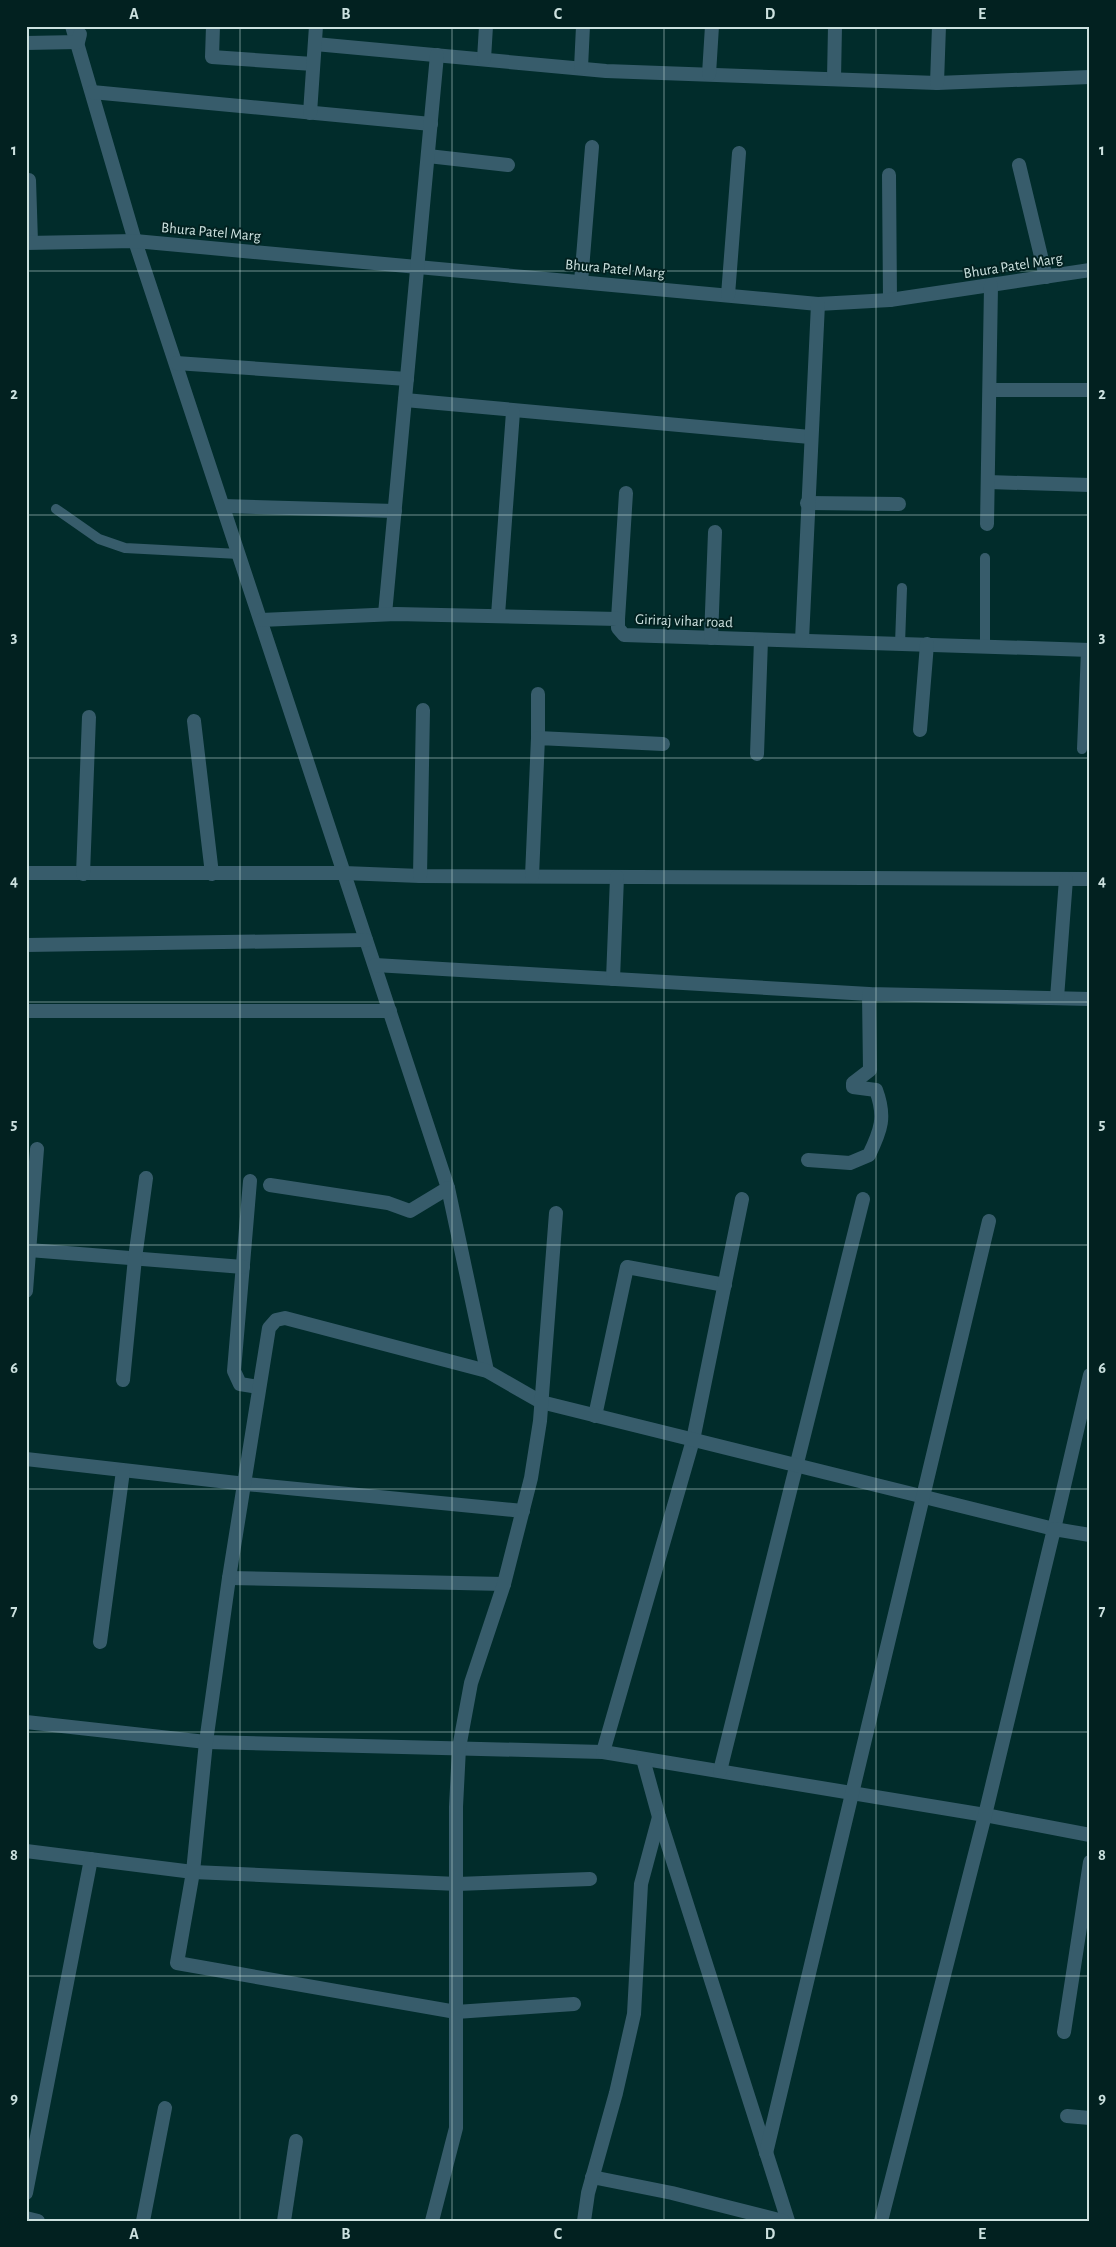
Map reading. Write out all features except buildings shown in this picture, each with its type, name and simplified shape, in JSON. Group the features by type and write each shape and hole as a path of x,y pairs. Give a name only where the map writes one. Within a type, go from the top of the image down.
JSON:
{"street":[{"path":"72,26 135,241 448,1188 487,1371"},
{"path":"78,42 82,26"},
{"path":"213,26 212,57 313,64"},
{"path":"310,113 316,26"},
{"path":"484,60 486,26"},
{"path":"581,68 583,26"},
{"path":"708,74 712,26"},
{"path":"834,79 835,26"},
{"path":"938,83 939,26"},
{"path":"26,43 78,42"},
{"path":"315,44 581,68 708,74 938,83 1090,77"},
{"path":"385,614 437,55"},
{"path":"92,92 431,124"},
{"path":"581,282 592,147"},
{"path":"728,295 738,153"},
{"path":"428,156 508,165"},
{"path":"1019,165 1046,277"},
{"path":"889,175 890,300"},
{"path":"29,180 29,243"},
{"name":"Bhura Patel Marg","path":"29,243 135,241 818,304 890,300 1090,270"},
{"path":"988,524 991,286"},
{"path":"802,640 810,437 818,304"},
{"path":"176,363 407,379"},
{"path":"990,390 1090,390"},
{"path":"405,400 513,412 810,437"},
{"path":"498,615 513,412"},
{"path":"988,482 1090,484"},
{"path":"618,619 626,493"},
{"path":"807,503 899,504"},
{"path":"223,506 395,511"},
{"path":"712,638 715,532"},
{"name":"Giriraj vihar road","path":"261,620 385,614 618,619 618,628 624,636 1088,650"},
{"path":"757,754 761,640"},
{"path":"920,730 927,644"},
{"path":"532,876 538,694"},
{"path":"420,876 423,710"},
{"path":"83,874 88,718"},
{"path":"194,721 212,874"},
{"path":"538,738 663,744"},
{"path":"26,873 212,874 344,872 420,876 1090,879"},
{"path":"614,979 617,877"},
{"path":"1057,998 1066,879"},
{"path":"26,945 366,940"},
{"path":"375,966 869,994 1090,999"},
{"path":"808,1160 850,1163 869,1155 881,1130 882,1106 876,1090 854,1087 853,1083 870,1070 869,994"},
{"path":"26,1011 390,1011"},
{"path":"26,1291 37,1149"},
{"path":"122,1380 146,1178"},
{"path":"250,1181 234,1371 240,1384 258,1387"},
{"path":"270,1185 388,1203 410,1211 448,1188"},
{"path":"603,1752 693,1440 742,1199"},
{"path":"720,1771 863,1199"},
{"path":"432,2221 456,2128 456,1807 459,1748 471,1683 504,1584 531,1478 540,1421 556,1214"},
{"path":"766,2153 989,1221"},
{"path":"29,1250 242,1267"},
{"path":"595,1416 627,1267 725,1285"},
{"path":"574,2004 456,2012 177,1964 193,1872 206,1742 229,1578 246,1484 258,1387 269,1328 276,1320 285,1318 487,1371 541,1402 1054,1529 1090,1535"},
{"path":"881,2221 985,1815 1090,1375"},
{"path":"26,1459 246,1484 523,1511"},
{"path":"100,1642 123,1471"},
{"path":"229,1578 504,1584"},
{"path":"26,1722 206,1742 603,1752 985,1815 1090,1835"},
{"path":"643,1759 659,1817 788,2221"},
{"path":"584,2221 592,2177 634,2014 641,1884 659,1817"},
{"path":"26,1851 193,1872 457,1884 590,1879"},
{"path":"26,2193 91,1859"},
{"path":"1064,2032 1090,1862"},
{"path":"144,2221 165,2108"},
{"path":"1067,2116 1090,2118"},
{"path":"284,2221 296,2141"},
{"path":"592,2177 672,2193 784,2221"},
{"path":"26,2218 38,2221"}],"lane":[{"path":"56,509 99,539 125,548 239,554"},
{"path":"985,558 985,646"},
{"path":"900,644 902,588"},
{"path":"1082,748 1088,650"}]}
